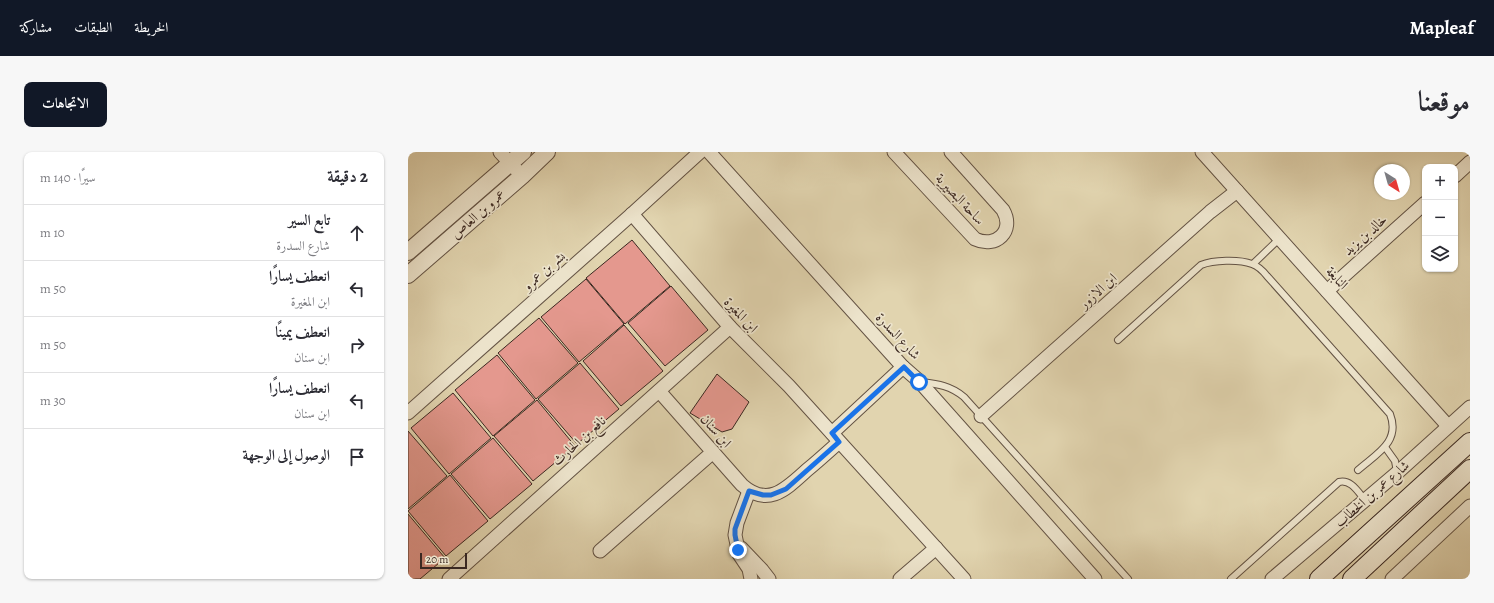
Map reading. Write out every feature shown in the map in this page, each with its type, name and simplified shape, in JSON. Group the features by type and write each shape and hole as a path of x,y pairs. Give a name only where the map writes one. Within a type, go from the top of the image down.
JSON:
{"main road":[{"name":"شارع عمر بن الخطاب","path":"1319,579 1470,442"},
{"path":"1352,579 1470,469"},
{"path":"1366,579 1406,528"}],"street":[{"name":"عمرو بن العاص","path":"408,252 505,158 523,152"},
{"name":"عمرو بن العاص","path":"408,275 522,176 547,152"},
{"name":"بشر بن عمرو","path":"408,413 700,152"},
{"name":"شارع السدرة","path":"709,152 919,382 1095,579"},
{"name":"ساحة البصيرية","path":"894,152 975,239 985,243 996,240 1004,233 1006,229 1007,219 1004,210 951,152"},
{"name":"النابغة","path":"1208,154 1237,191 1448,426"},
{"path":"505,158 522,176"},
{"path":"1458,173 1470,162"},
{"name":"ابن الازور","path":"981,416 1210,212 1237,191"},
{"name":"خالد بن يزيد","path":"1327,291 1422,206"},
{"name":"ابن المغيرة","path":"632,214 730,328 789,386 964,579"},
{"name":"نافع بن الحارث","path":"449,579 730,328"},
{"path":"751,579 749,569 739,554 735,535 735,529 749,491 763,495 771,495 786,489 904,367"},
{"name":"ابن سنان","path":"659,391 749,491"},
{"name":"شارع عمر بن الخطاب","path":"1272,579 1397,473 1470,407"},
{"path":"600,551 713,452"},
{"path":"1392,579 1470,506"},
{"path":"737,546 747,552 769,579"},
{"path":"900,579 936,548"}],"lane":[{"path":"1252,264 1280,238"},
{"path":"1118,340 1202,265 1218,262 1252,264 1267,276 1390,414 1394,428 1392,436 1385,447 1358,470"},
{"path":"919,382 944,385 964,396 1128,579"},
{"path":"1385,447 1396,461 1397,473"},
{"path":"1231,579 1339,482 1346,481 1350,483 1365,500"}],"building":[{"path":"632,240 670,286 625,324 586,278"},
{"path":"586,279 624,324 579,362 541,317"},
{"path":"671,286 708,330 665,366 628,323"},
{"path":"539,318 578,363 536,399 498,353"},
{"path":"624,325 663,371 621,406 583,361"},
{"path":"497,355 535,400 493,436 455,390"},
{"path":"580,363 619,409 577,444 538,399"},
{"path":"717,374 749,402 732,429 722,432 690,413"},
{"path":"453,393 491,438 449,474 411,428"},
{"path":"537,400 575,446 533,481 494,436"},
{"path":"408,431 447,476 408,509"},
{"path":"493,438 532,484 490,519 451,474"},
{"path":"450,475 488,521 446,556 408,511"},
{"path":"408,514 445,558 420,579 408,579"}],"route":[{"path":"738,550 735,529 749,491 755,494 771,495 786,489 839,442 832,433 904,367 919,382"}]}
